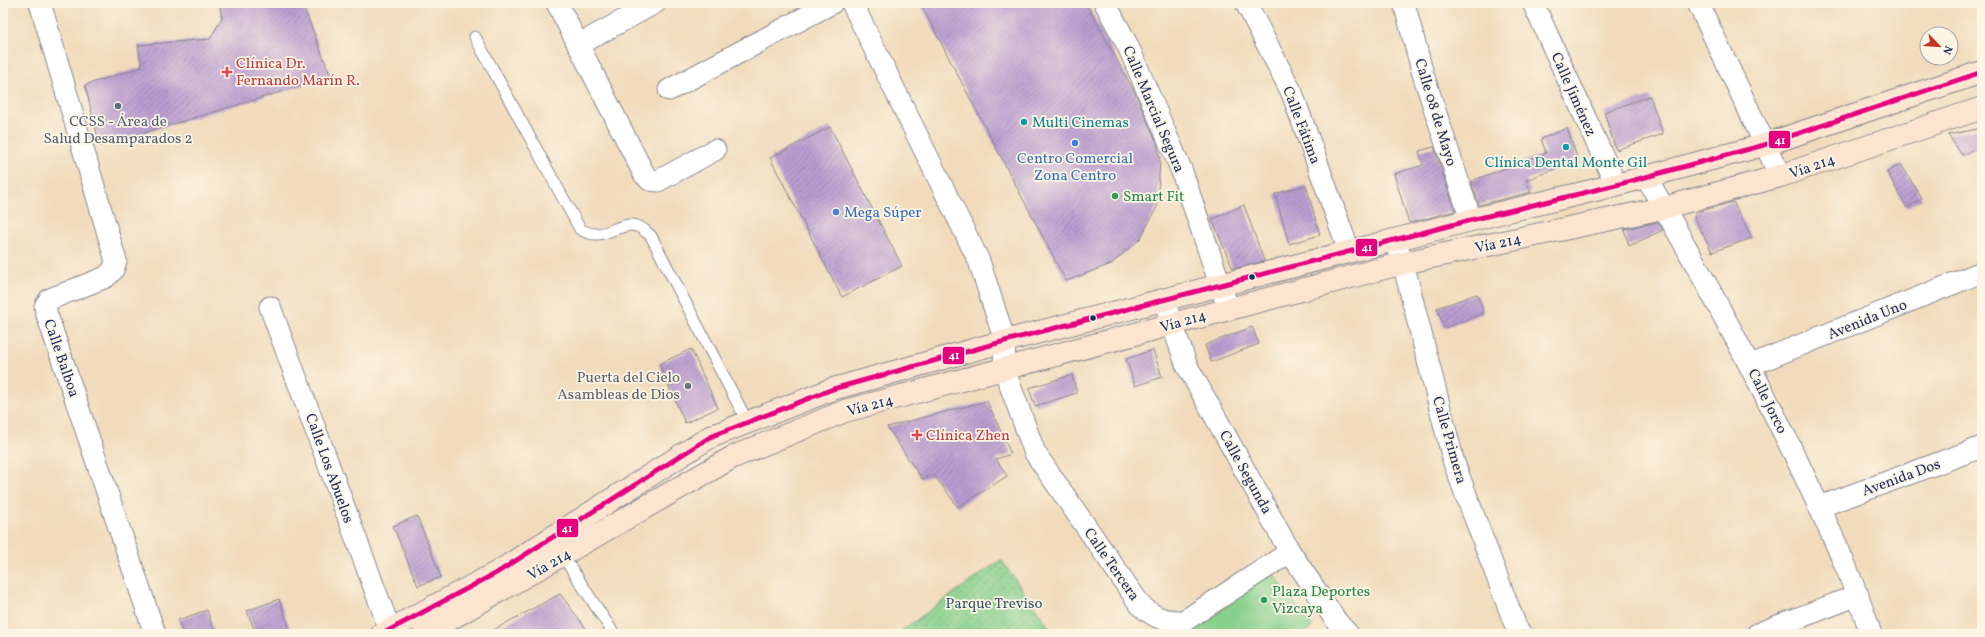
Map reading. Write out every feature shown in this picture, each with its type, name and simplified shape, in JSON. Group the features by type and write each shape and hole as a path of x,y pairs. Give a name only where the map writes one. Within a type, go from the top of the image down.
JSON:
{"main road":[{"name":"Vía 214","path":"388,633 498,572 710,437 833,389 1005,341 1349,251 1616,185 1764,145 1982,72"},
{"name":"Vía 214","path":"424,634 734,457 845,411 1172,325 1228,308 1403,263 1664,208 1780,176 1982,108"}],"street":[{"name":"Calle Balboa","path":"40,3 116,260 113,270 106,278 50,299 46,306 46,312 155,634"},
{"path":"557,3 644,174 650,180 658,181 715,150"},
{"path":"578,45 655,3"},
{"path":"669,90 832,3"},
{"path":"852,3 979,261 1005,341 1004,369"},
{"name":"Calle Marcial Segura","path":"1105,3 1128,46 1181,169 1228,308"},
{"name":"Calle Fátima","path":"1246,3 1292,93 1349,251"},
{"name":"Calle 08 de Mayo","path":"1404,3 1423,74 1471,220"},
{"name":"Calle Jiménez","path":"1533,3 1616,185"},
{"path":"1698,3 1780,176"},
{"name":"Calle Jorco","path":"1646,177 1751,365 1819,507 1858,595 1871,634"},
{"name":"Calle Primera","path":"1394,240 1403,263 1454,463 1516,627 1521,634"},
{"name":"Avenida Uno","path":"1751,365 1982,272"},
{"name":"Calle Segunda","path":"1164,300 1186,364 1290,552 1337,630"},
{"name":"Calle Los Abuelos","path":"270,307 388,633"},
{"name":"Calle Tercera","path":"1004,369 1036,453 1141,606 1154,617 1168,621 1184,621 1290,552"},
{"name":"Avenida Dos","path":"1819,507 1982,447"},
{"path":"1757,634 1858,595"}],"lane":[{"path":"475,37 580,229 588,234 598,235 629,225 641,227 651,236 748,423"},
{"path":"563,556 614,634"}],"green space":[{"name":"Parque Treviso","path":"1001,560 1054,634 897,634 992,566"},
{"name":"Plaza Deportes Vizcaya","path":"1273,573 1312,627 1305,634 1188,634"}],"building":[{"name":"Clínica Dr. Fernando Marín R.","path":"219,3 302,3 331,77 100,146 85,85 142,67 138,45 210,39 222,18"},
{"name":"Centro Comercial Zona Centro","path":"920,3 1086,3 1135,93 1157,143 1160,160 1157,207 1140,239 1111,264 1066,281"},
{"path":"1650,96 1663,134 1616,150 1604,112"},
{"name":"Mega Súper","path":"830,127 902,266 842,297 770,158"},
{"path":"1567,128 1578,160 1526,180 1531,192 1479,205 1471,181 1546,153 1541,139"},
{"path":"1982,128 1982,146 1962,155 1948,135"},
{"path":"1434,147 1455,211 1409,223 1394,174 1423,165 1419,151"},
{"path":"1901,164 1922,199 1907,208 1887,172"},
{"path":"1306,185 1320,235 1289,244 1275,194"},
{"path":"1733,202 1752,238 1712,252 1694,217 1697,212"},
{"path":"1244,205 1264,261 1233,269 1212,219"},
{"path":"1658,222 1663,230 1629,246 1624,229"},
{"path":"1477,294 1484,313 1444,328 1437,308"},
{"path":"1252,327 1259,344 1211,362 1205,345"},
{"name":"Puerta del Cielo Asambleas de Dios","path":"691,349 718,408 685,423 659,364"},
{"path":"1153,350 1162,377 1135,386 1126,359"},
{"path":"1072,375 1077,393 1035,406 1029,388"},
{"path":"987,401 1011,454 996,459 1007,476 958,507 934,475 922,479 887,427"},
{"path":"417,516 441,577 418,586 393,526"},
{"path":"560,594 590,634 486,634"},
{"path":"279,599 292,634 256,634 247,611"},
{"path":"207,610 215,634 183,634 178,620"}],"transit line":[{"name":"41","path":"382,634 498,572 710,437 833,389 1005,341 1471,220 1616,185 1764,145 1982,72"}],"place":[{"name":"Clínica Dr. Fernando Marín R.","path":"227,72"},
{"name":"CCSS - Área de Salud Desamparados 2","path":"118,106"},
{"name":"Multi Cinemas","path":"1024,122"},
{"name":"Centro Comercial Zona Centro","path":"1075,143"},
{"name":"Clínica Dental Monte Gil","path":"1566,147"},
{"name":"Smart Fit","path":"1115,196"},
{"name":"Mega Súper","path":"836,212"},
{"name":"Puerta del Cielo Asambleas de Dios","path":"688,386"},
{"name":"Clínica Zhen","path":"917,435"},
{"name":"Plaza Deportes Vizcaya","path":"1264,600"}]}
